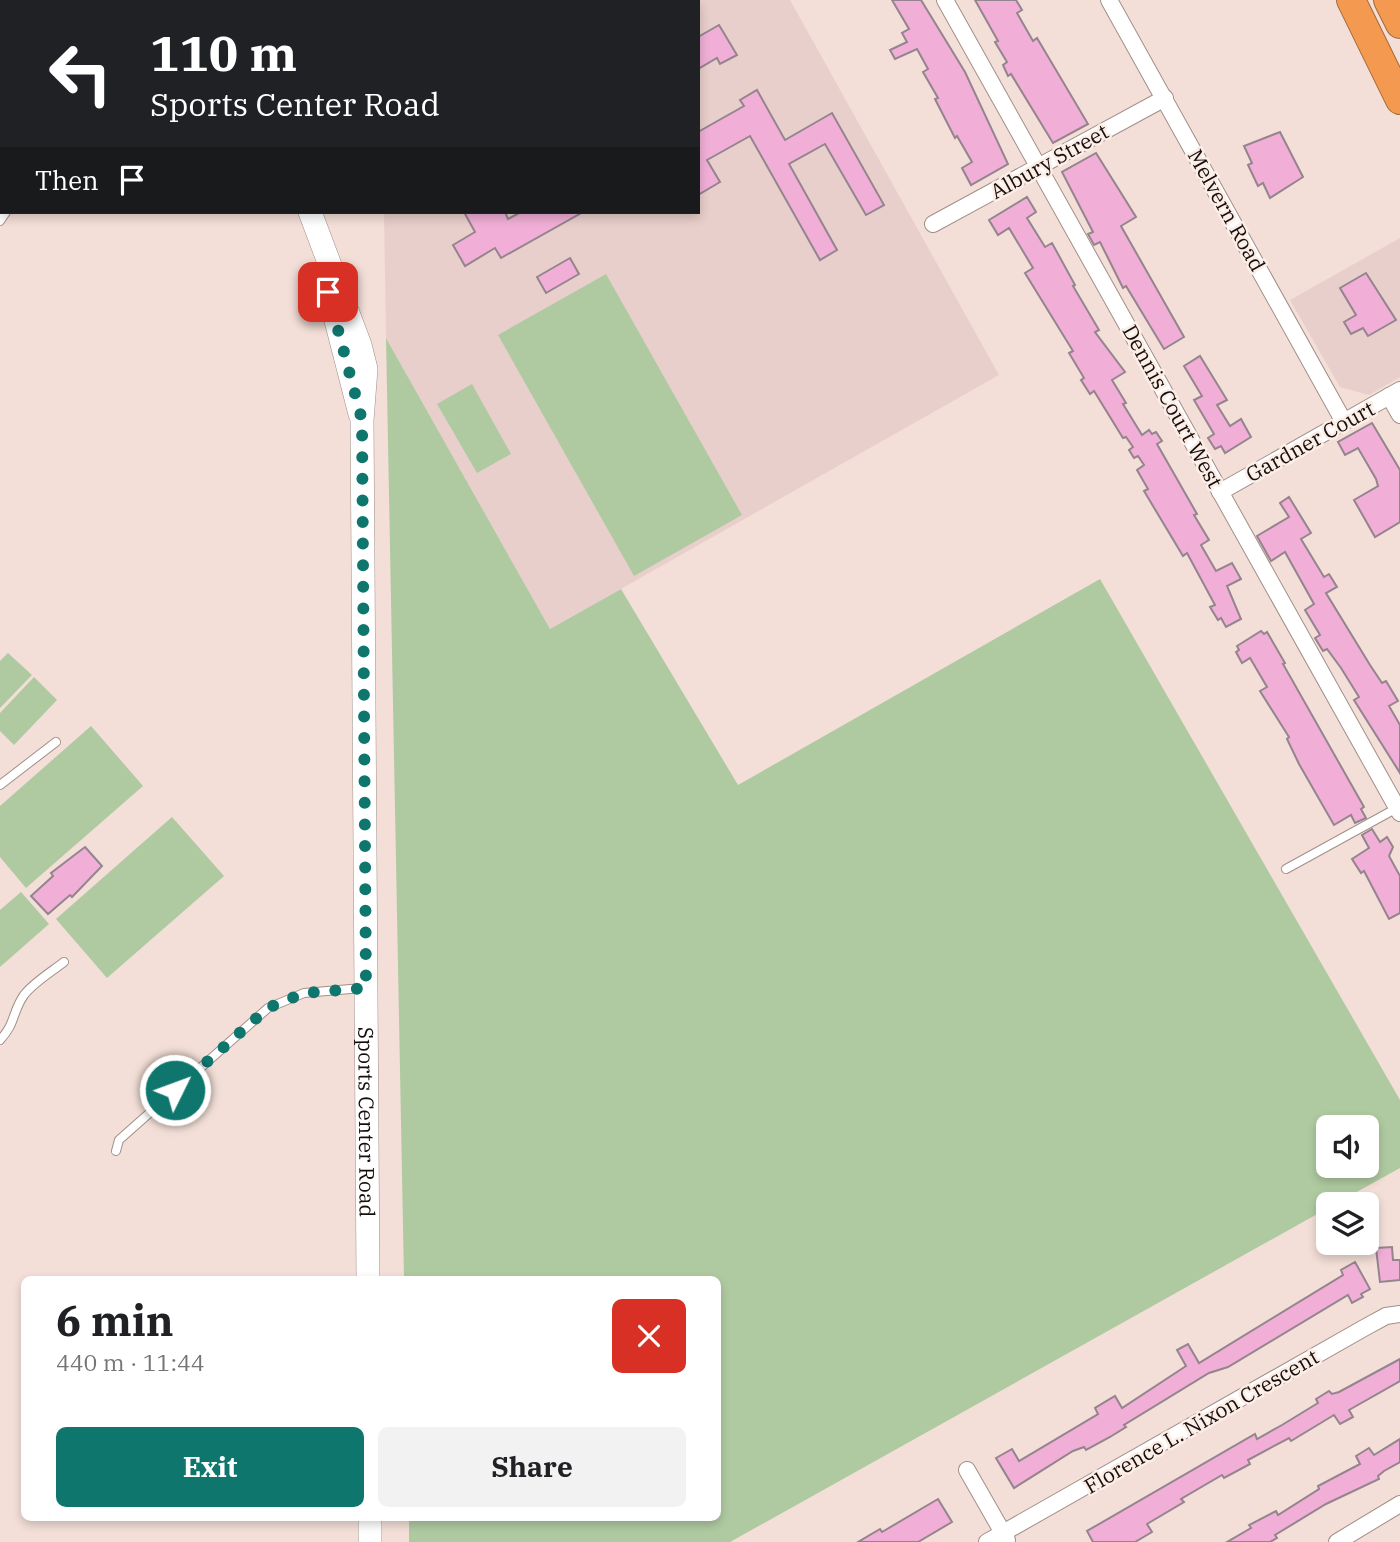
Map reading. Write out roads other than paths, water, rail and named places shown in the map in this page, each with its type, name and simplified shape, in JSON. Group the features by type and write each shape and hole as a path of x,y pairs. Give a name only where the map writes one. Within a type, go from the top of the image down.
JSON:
{"highway":[{"path":"1351,0 1400,100"},
{"path":"1388,0 1400,24"}],"main road":[{"name":"Sports Center Road","path":"298,214 333,308 350,385 362,420"},
{"name":"Sports Center Road","path":"311,214 351,316 363,357 366,393 362,420 369,1276"},
{"path":"370,1521 370,1542"}],"street":[{"name":"Dennis Court West","path":"945,0 1399,809"},
{"name":"Melvern Road","path":"1109,0 1344,422"},
{"name":"Albury Street","path":"933,224 1165,98"},
{"name":"Gardner Court","path":"1220,492 1394,393"},
{"path":"1394,393 1400,415"},
{"name":"Florence L. Nixon Crescent","path":"987,1542 1006,1537 1386,1316 1400,1314"},
{"path":"967,1470 1006,1537"},
{"path":"1345,1540 1400,1504"}],"lane":[{"path":"0,774 3,783 55,742"},
{"path":"1286,869 1399,809"},
{"path":"0,1040 12,1027 15,1012 25,994 64,962"},
{"path":"116,1151 119,1140 268,1008 304,993 366,988"}]}
